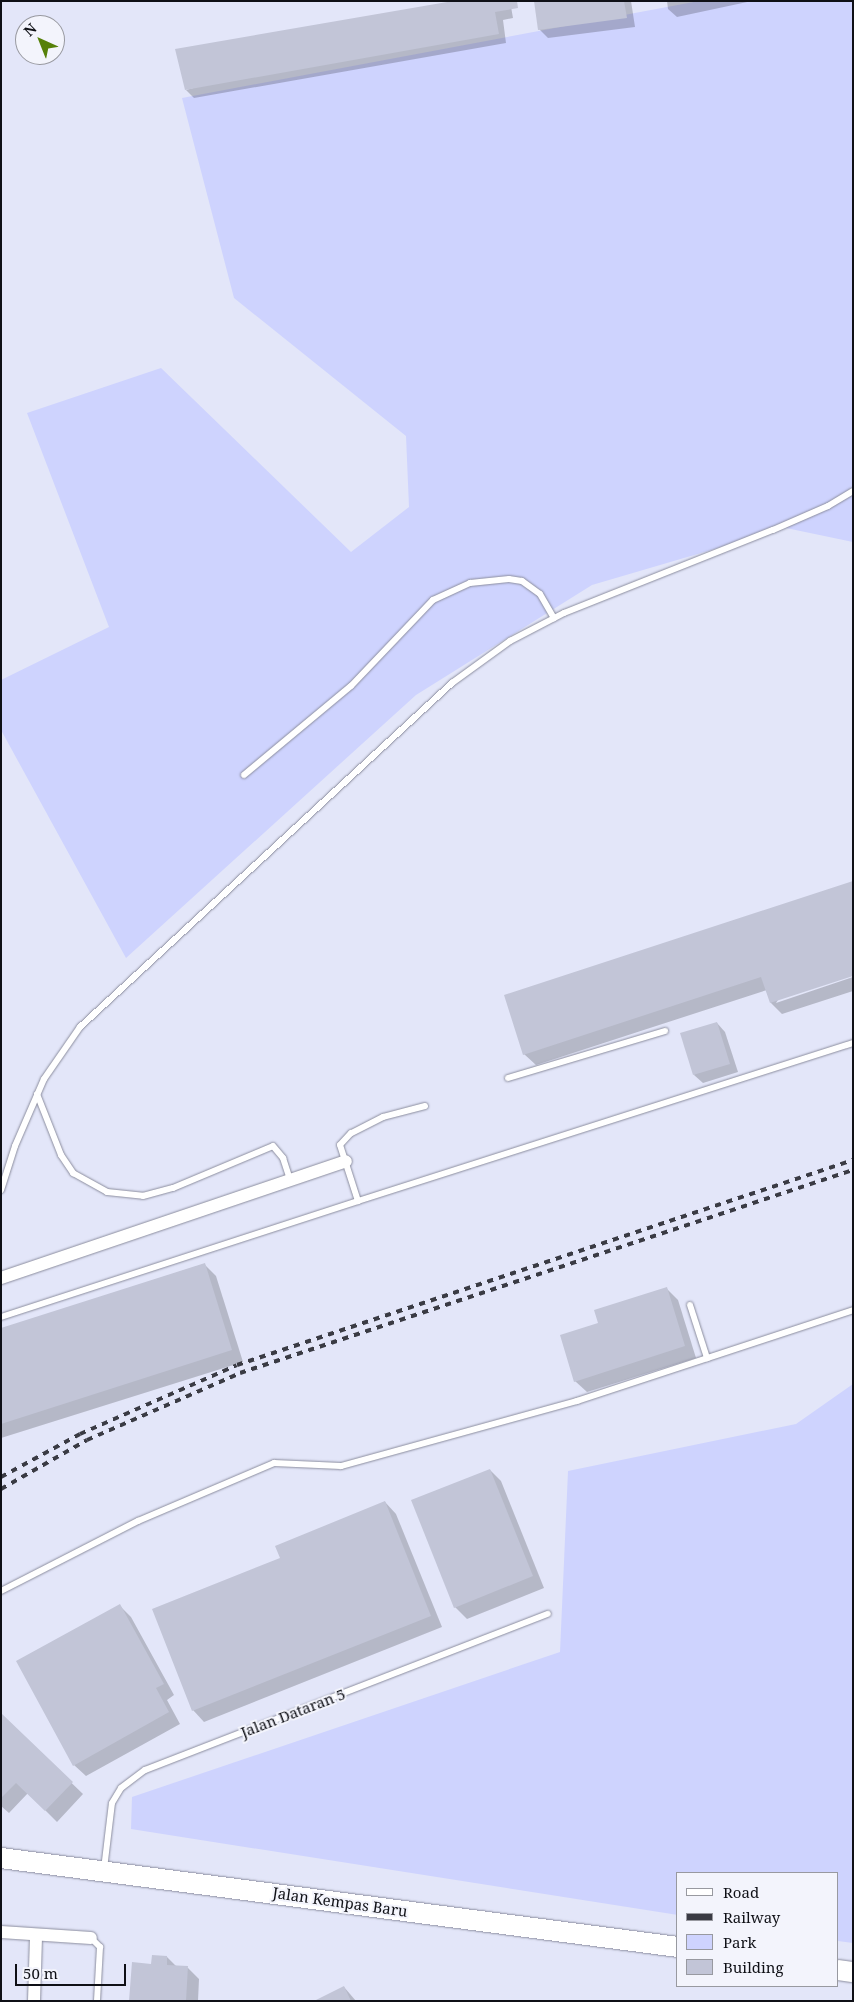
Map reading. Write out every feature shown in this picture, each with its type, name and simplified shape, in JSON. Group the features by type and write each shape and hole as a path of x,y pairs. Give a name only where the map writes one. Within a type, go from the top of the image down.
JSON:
{"main road":[{"name":"Jalan Kempas Baru","path":"1,1858 676,1947"},
{"path":"839,1970 853,1972"}],"street":[{"path":"1,1278 346,1161"},
{"path":"1,1932 36,1937 91,1938"},
{"path":"34,2001 36,1937"}],"lane":[{"path":"1,1190 15,1146 37,1094 59,1054 80,1027 266,852 452,683 510,641 554,618 773,530 828,506 853,491"},
{"path":"244,775 351,686 433,600 470,583 509,579 522,581 540,594 554,618"},
{"path":"508,1078 665,1031"},
{"path":"1,1317 853,1043"},
{"path":"37,1094 62,1155 73,1173 107,1192 142,1196 173,1188 272,1146 284,1158 290,1180"},
{"path":"358,1201 340,1145 351,1133 383,1117 425,1106"},
{"path":"690,1305 707,1358"},
{"path":"1,1591 138,1521 274,1463 341,1466 577,1401 853,1310"},
{"name":"Jalan Dataran 5","path":"103,1870 112,1803 120,1788 145,1770 548,1614"},
{"path":"91,1938 100,1947 97,2001"}],"green space":[{"path":"699,1 853,1 853,542 786,528 592,585 416,695 126,958 1,730 1,680 109,627 27,413 161,368 351,552 409,507 406,436 234,298 182,98"},
{"path":"853,1384 853,1943 839,1941 839,1872 676,1872 676,1915 131,1829 132,1797 560,1652 568,1471 796,1424"}],"building":[{"path":"453,1 517,1 518,8 495,12 499,34 185,90 175,49"},
{"path":"534,1 624,1 627,18 538,30"},
{"path":"853,881 853,976 770,1003 761,977 523,1055 504,995"},
{"path":"717,1022 730,1064 693,1075 680,1033"},
{"path":"205,1263 232,1350 1,1424 1,1328"},
{"path":"667,1287 685,1346 574,1382 560,1335 598,1323 594,1310"},
{"path":"490,1469 533,1576 454,1608 411,1500"},
{"path":"385,1501 431,1616 192,1711 152,1609 280,1558 275,1546"},
{"path":"120,1604 164,1684 156,1688 169,1712 73,1766 16,1661"},
{"path":"1,1713 73,1782 45,1811 16,1783 1,1798"},
{"path":"152,1955 167,1956 167,1965 188,1966 186,2001 129,2001 132,1962 151,1964"},
{"path":"344,1986 351,2001 314,2001"}],"railway":[{"path":"1,1477 80,1434 237,1365 853,1160"},
{"path":"1,1489 87,1440 240,1373 853,1170"}]}
